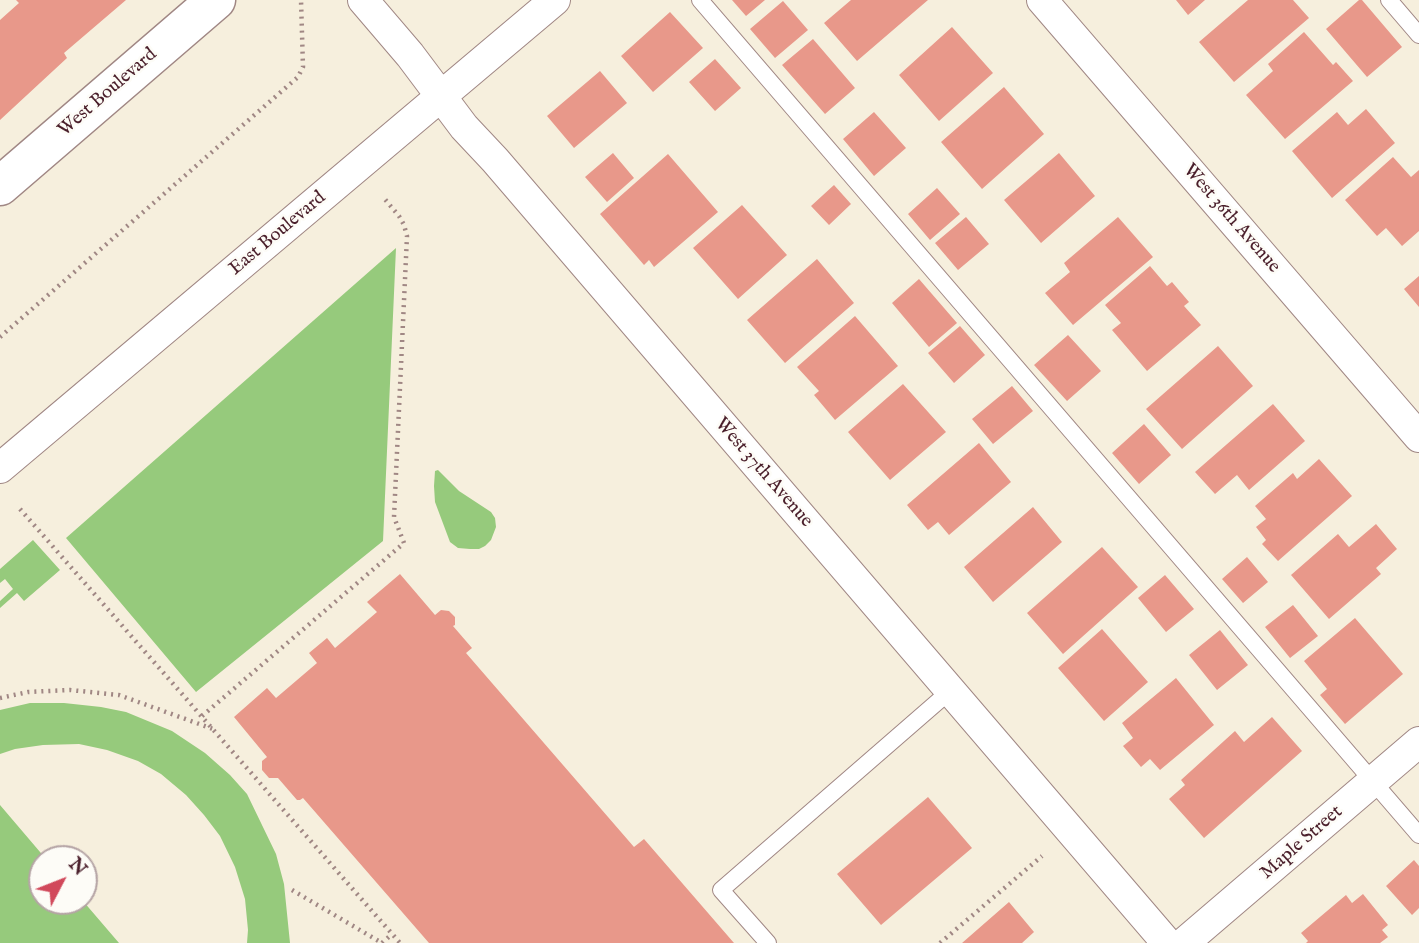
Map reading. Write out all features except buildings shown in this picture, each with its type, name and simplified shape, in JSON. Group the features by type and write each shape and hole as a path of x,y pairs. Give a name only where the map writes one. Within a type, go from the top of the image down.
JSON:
{"main road":[{"name":"West Boulevard","path":"0,186 216,0"}],"street":[{"name":"West 37th Avenue","path":"363,0 410,55 464,127 1167,943"},
{"name":"East Boulevard","path":"0,468 555,0"},
{"name":"West 36th Avenue","path":"1042,0 1419,437"},
{"name":"Maple Street","path":"1184,943 1419,742"}],"lane":[{"path":"700,0 1419,835"},
{"path":"1389,0 1419,35"},
{"path":"768,943 721,890 950,691"}],"path":[{"path":"0,337 298,77 303,66 301,0"},
{"path":"202,716 404,543 394,517 407,236 399,216 383,197"},
{"path":"20,509 400,943"},
{"path":"0,698 28,692 69,690 119,695 214,729"},
{"path":"940,943 1042,856"},
{"path":"292,890 382,943 392,934"}],"green space":[{"path":"396,248 383,541 196,692 66,538"},
{"path":"438,470 459,491 491,512 495,518 496,527 491,540 485,546 479,549 458,548 450,542 435,502 435,471"},
{"path":"33,540 60,570 24,601 17,593 0,608 0,601 13,589 5,579 0,583 0,569"},
{"path":"30,703 64,703 126,712 172,731 205,753 230,775 247,794 276,854 284,884 290,943 247,943 245,899 235,867 220,836 186,795 161,774 138,761 79,744 43,745 0,754 0,710"},
{"path":"0,805 34,845 28,845 28,915 95,915 119,943 0,943"}]}
